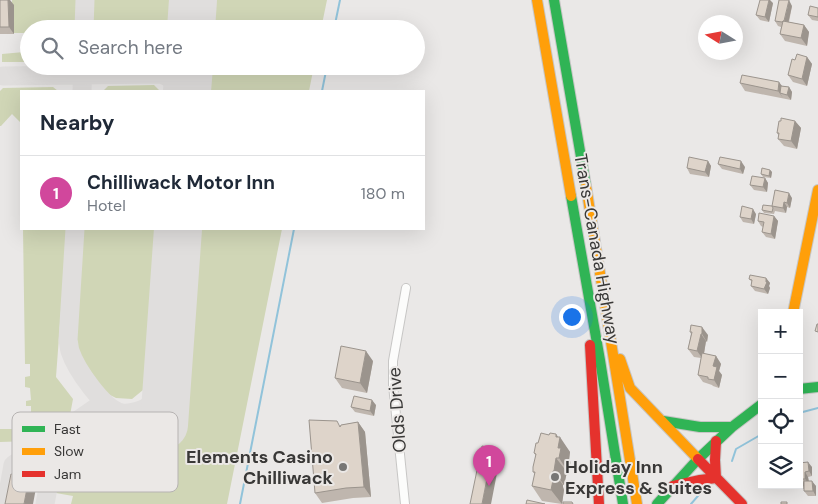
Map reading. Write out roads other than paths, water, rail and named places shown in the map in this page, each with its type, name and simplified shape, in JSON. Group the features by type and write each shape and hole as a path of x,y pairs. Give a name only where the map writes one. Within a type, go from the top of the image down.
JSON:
{"main road":[{"name":"Trans-Canada Highway","path":"537,0 600,360 623,504"},
{"name":"Trans-Canada Highway","path":"554,0 637,504"},
{"path":"794,309 818,190"},
{"path":"592,223 619,357 630,388 742,504"},
{"path":"576,225 588,325 599,504"},
{"path":"803,389 818,387"},
{"path":"657,504 716,441 732,426 758,407"},
{"path":"663,422 700,427 732,426"},
{"path":"716,441 716,478"},
{"path":"672,487 716,478"}],"street":[{"name":"Olds Drive","path":"405,504 393,385 393,361 406,288"}],"waterway":[{"path":"336,20 340,0"},
{"path":"322,90 325,75"},
{"path":"240,504 294,230"},
{"path":"803,412 818,408"},
{"path":"732,461 736,449 758,436"},
{"path":"691,504 704,489"}],"place":[{"name":"Elements Casino Chilliwack","path":"343,467"},
{"name":"Holiday Inn Express & Suites","path":"555,477"},
{"name":"Chilliwack Motor Inn","path":"489,486"}]}
